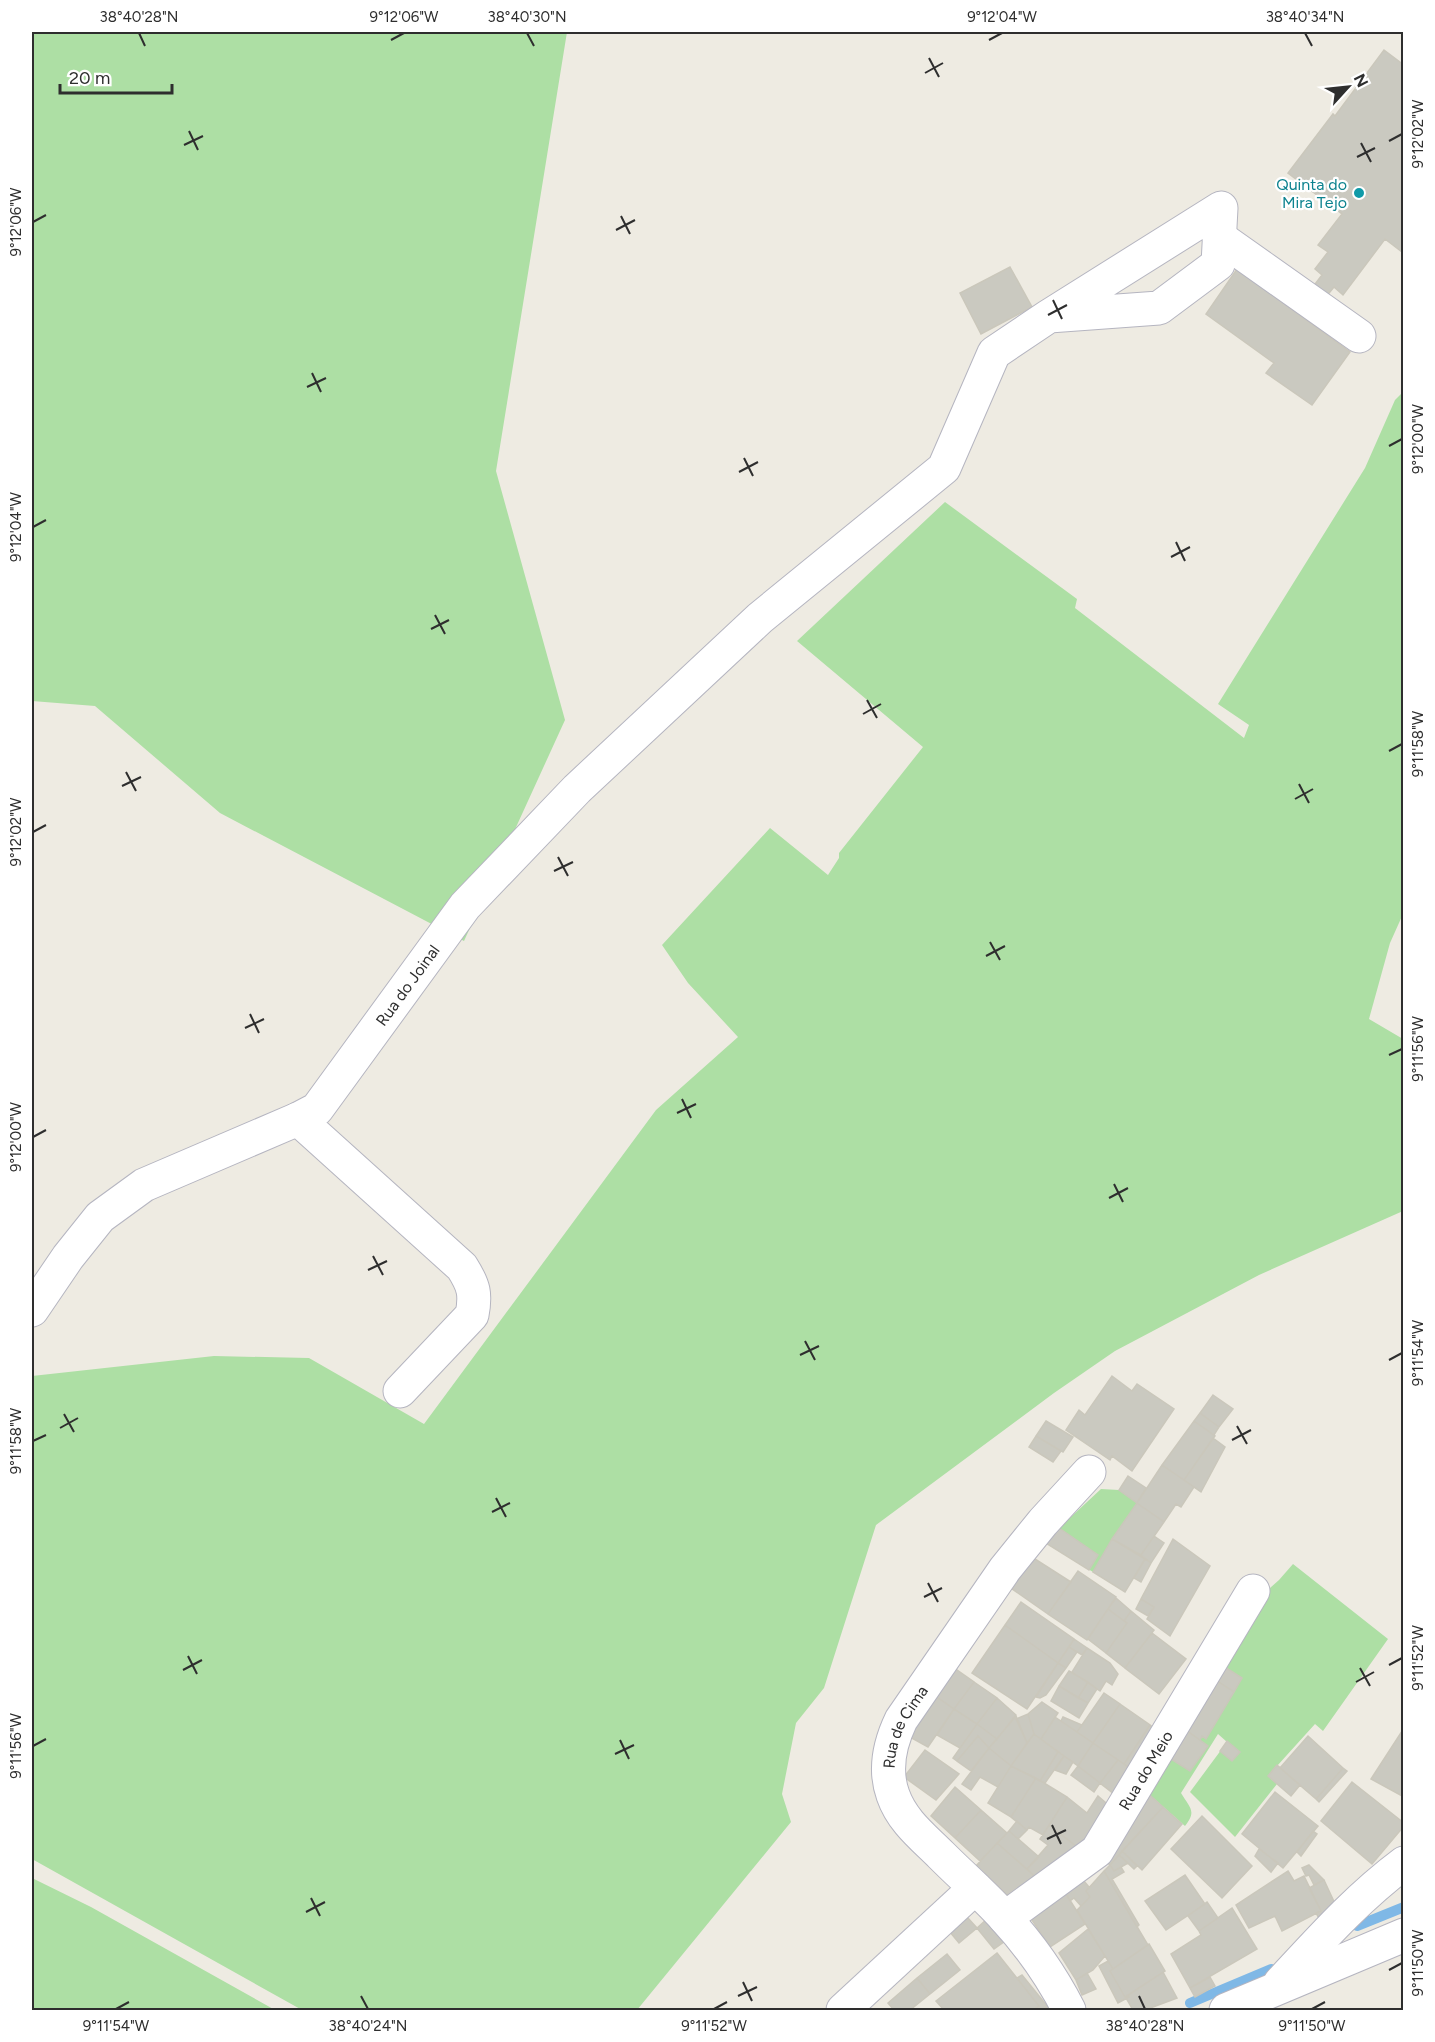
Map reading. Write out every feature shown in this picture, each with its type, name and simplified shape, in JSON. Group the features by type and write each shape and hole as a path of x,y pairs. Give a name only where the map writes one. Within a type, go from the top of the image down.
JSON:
{"street":[{"name":"Rua do Joinal","path":"32,1310 68,1257 100,1217 144,1185 298,1119 317,1108 465,906 577,789 760,618 944,468 994,353 1221,208 1219,237"},
{"path":"1049,316 1159,308 1218,264 1219,237"},
{"path":"1219,237 1359,336"},
{"path":"298,1119 462,1268 472,1283 475,1299 472,1315 400,1391"},
{"name":"Rua de Cima","path":"1069,2010 1034,1954 1005,1918 910,1826 892,1795 888,1778 891,1744 900,1720 1005,1569 1043,1522 1089,1472"},
{"name":"Rua do Meio","path":"1005,1918 1097,1851 1253,1591"},
{"path":"1272,1991 1349,1910 1377,1883 1404,1863"},
{"path":"843,2010 975,1888"},
{"path":"1226,2010 1404,1935"}],"green space":[{"path":"32,32 567,32 496,471 565,720 464,941 220,813 95,706 32,701"},
{"path":"1403,392 1403,914 1390,943 1369,1019 1403,1039 1403,1211 1259,1275 1115,1351 1054,1393 876,1525 824,1688 796,1723 782,1794 791,1822 637,2010 302,2010 32,1859 32,1376 214,1356 309,1358 424,1424 656,1110 738,1037 688,983 662,945 770,828 828,875 839,858 839,853 923,747 797,641 945,502 1077,599 1075,608 1244,738 1249,725 1218,704 1365,468 1395,400"},
{"path":"1101,1489 1119,1490 1137,1503 1093,1572 1044,1542"},
{"path":"1293,1564 1388,1639 1323,1731 1315,1724 1268,1776 1277,1784 1235,1837 1190,1792 1227,1742 1218,1734 1181,1793 1191,1810 1191,1817 1185,1826 1143,1789 1261,1596"},
{"path":"32,1878 91,1907 275,2010 32,2010"}],"building":[{"name":"Quinta do Mira Tejo","path":"1384,50 1404,65 1404,249 1402,252 1385,239 1343,295 1334,287 1325,298 1312,288 1322,275 1315,269 1328,252 1318,245 1342,214 1288,173 1333,114 1335,116"},
{"path":"1010,267 1032,307 981,334 960,293"},
{"path":"1237,269 1350,352 1312,405 1266,373 1274,363 1206,314"},
{"path":"1112,1376 1132,1391 1137,1384 1174,1409 1132,1471 1112,1456 1110,1460 1066,1430 1079,1410 1085,1415"},
{"path":"1213,1395 1233,1409 1219,1427 1200,1413"},
{"path":"1200,1413 1219,1427 1214,1435 1194,1421"},
{"path":"1046,1421 1073,1437 1063,1452 1036,1436"},
{"path":"1194,1421 1215,1436 1184,1480 1162,1465"},
{"path":"1036,1436 1061,1451 1053,1462 1029,1447"},
{"path":"1213,1438 1225,1447 1201,1492 1184,1480"},
{"path":"1162,1465 1194,1487 1181,1507 1176,1504 1164,1522 1137,1503"},
{"path":"1128,1476 1146,1488 1137,1503 1119,1490"},
{"path":"1137,1503 1164,1522 1141,1555 1112,1539"},
{"path":"1059,1528 1098,1555 1089,1570 1044,1542"},
{"path":"1154,1536 1164,1543 1151,1563 1141,1555"},
{"path":"1112,1539 1145,1559 1125,1592 1093,1572"},
{"path":"1173,1539 1210,1566 1170,1636 1147,1619 1154,1607 1141,1599"},
{"path":"1029,1557 1071,1582 1048,1614 1008,1586"},
{"path":"1145,1559 1151,1563 1141,1582 1134,1578"},
{"path":"1078,1571 1116,1597 1087,1640 1048,1614"},
{"path":"1116,1598 1131,1611 1124,1621 1108,1609"},
{"path":"1141,1599 1154,1607 1148,1616 1136,1609"},
{"path":"1021,1602 1074,1639 1058,1663 1005,1625"},
{"path":"1108,1609 1127,1623 1106,1653 1088,1639"},
{"path":"1131,1611 1154,1630 1125,1668 1106,1653 1127,1623 1124,1621"},
{"path":"1005,1625 1058,1663 1027,1709 972,1673"},
{"path":"1152,1633 1186,1659 1159,1694 1125,1668"},
{"path":"1074,1639 1087,1648 1082,1655 1069,1647"},
{"path":"1069,1647 1077,1652 1066,1668 1058,1663"},
{"path":"1087,1648 1110,1663 1118,1674 1112,1685 1106,1681 1100,1691 1072,1672"},
{"path":"1058,1663 1066,1668 1046,1695 1036,1697"},
{"path":"1220,1664 1242,1678 1234,1692 1210,1676"},
{"path":"950,1665 974,1682 954,1709 931,1693"},
{"path":"1069,1671 1088,1682 1078,1698 1059,1686"},
{"path":"1210,1676 1234,1692 1206,1739 1202,1736 1200,1740 1179,1725"},
{"path":"974,1682 997,1698 977,1724 954,1709"},
{"path":"1088,1682 1097,1689 1088,1703 1078,1698"},
{"path":"1059,1686 1088,1703 1079,1718 1051,1701"},
{"path":"931,1693 954,1709 928,1747 908,1736"},
{"path":"1104,1693 1120,1704 1093,1743 1077,1732"},
{"path":"997,1698 1016,1715 997,1739 977,1724"},
{"path":"1042,1702 1058,1713 1041,1739 1034,1734 1028,1714"},
{"path":"1120,1704 1150,1725 1124,1764 1093,1743"},
{"path":"954,1709 977,1724 960,1748 937,1735"},
{"path":"1028,1714 1034,1734 1027,1743 1016,1719"},
{"path":"1016,1716 1027,1743 1011,1766 989,1748"},
{"path":"1055,1717 1093,1743 1078,1766 1041,1739"},
{"path":"1063,1717 1082,1725 1077,1732 1061,1721"},
{"path":"977,1724 997,1739 989,1748 978,1736 957,1761 953,1758"},
{"path":"1150,1725 1154,1728 1128,1767 1124,1764"},
{"path":"1179,1725 1208,1746 1190,1771 1163,1754"},
{"path":"1404,1728 1404,1797 1371,1779"},
{"path":"1034,1734 1058,1752 1040,1781 1011,1766"},
{"path":"978,1736 989,1748 971,1771 957,1761"},
{"path":"1308,1736 1343,1768 1316,1799 1280,1768"},
{"path":"1227,1741 1240,1752 1232,1761 1220,1751"},
{"path":"1093,1743 1118,1760 1100,1783 1078,1766"},
{"path":"989,1748 1011,1766 998,1787 980,1777 971,1790 962,1784"},
{"path":"925,1750 959,1774 936,1800 904,1777"},
{"path":"1058,1752 1064,1756 1045,1783 1040,1781"},
{"path":"1064,1756 1073,1762 1066,1774 1055,1770"},
{"path":"1118,1760 1133,1770 1118,1797 1100,1783"},
{"path":"1277,1765 1300,1785 1291,1796 1268,1776"},
{"path":"1011,1766 1036,1778 1011,1817 988,1803"},
{"path":"1078,1766 1100,1783 1094,1792 1071,1775"},
{"path":"1343,1768 1347,1771 1319,1802 1316,1799"},
{"path":"1036,1778 1067,1797 1043,1835 1029,1827 1027,1830 1011,1817"},
{"path":"1352,1782 1404,1823 1404,1826 1372,1864 1321,1821"},
{"path":"955,1787 981,1810 955,1838 931,1816"},
{"path":"1143,1789 1163,1807 1110,1865 1103,1859"},
{"path":"1275,1792 1318,1826 1283,1868 1242,1834"},
{"path":"1098,1796 1112,1808 1081,1850 1049,1825 1067,1797 1087,1813"},
{"path":"1163,1807 1182,1824 1142,1870 1122,1851"},
{"path":"981,1810 1007,1833 980,1861 955,1838"},
{"path":"1202,1816 1252,1866 1222,1898 1171,1849"},
{"path":"1017,1821 1027,1830 1018,1839 1009,1831"},
{"path":"1049,1825 1081,1850 1042,1883 1027,1869 1048,1845 1040,1839"},
{"path":"1009,1831 1039,1857 1027,1869 997,1843"},
{"path":"1313,1831 1317,1834 1301,1856 1297,1852"},
{"path":"997,1843 1040,1881 1013,1900 976,1866"},
{"path":"1259,1849 1278,1863 1271,1872 1255,1856"},
{"path":"1122,1851 1137,1866 1134,1869 1119,1855"},
{"path":"1119,1855 1128,1863 1114,1871 1110,1865"},
{"path":"1110,1865 1114,1871 1121,1867 1124,1872 1112,1879 1139,1925 1137,1927 1104,1871"},
{"path":"1309,1865 1324,1880 1314,1885 1302,1868"},
{"path":"1104,1871 1148,1945 1113,1969 1077,1910 1090,1897 1086,1891"},
{"path":"1288,1871 1294,1881 1304,1876 1321,1911 1282,1931 1275,1916 1249,1928 1236,1905"},
{"path":"1078,1874 1089,1887 1086,1891 1090,1897 1081,1906 1074,1898 1070,1901 1065,1892"},
{"path":"1185,1875 1205,1904 1166,1930 1145,1901"},
{"path":"1324,1880 1336,1906 1322,1924 1316,1913 1321,1911 1309,1888"},
{"path":"1061,1886 1085,1924 1050,1947 1026,1911"},
{"path":"1207,1902 1218,1918 1199,1931 1188,1916"},
{"path":"1232,1908 1257,1949 1190,1988 1171,1954 1201,1935 1199,1931"},
{"path":"967,1917 977,1928 959,1943 950,1932"},
{"path":"987,1919 1005,1941 994,1949 977,1928"},
{"path":"1088,1929 1105,1956 1093,1970 1076,1980 1059,1953"},
{"path":"1149,1944 1165,1971 1125,1997 1110,1971"},
{"path":"997,1953 1039,2006 1033,2010 944,2010 936,2001"},
{"path":"947,1954 960,1970 930,1994 917,1978"},
{"path":"1108,1961 1113,1969 1110,1971 1125,1997 1129,1995 1118,2003 1099,1966"},
{"path":"1163,1972 1177,1998 1145,2010 1133,2010 1126,1998"},
{"path":"1087,1973 1096,1989 1082,1995 1076,1980"},
{"path":"1022,1975 1048,2007 1043,2010 1033,2010 1039,2006 1017,1978"},
{"path":"1210,1977 1215,1986 1195,1997 1190,1988"},
{"path":"917,1978 930,1994 910,2010 894,2010 888,2003"}],"waterway":[{"path":"1357,1926 1404,1907"},
{"path":"1190,2003 1271,1969"}],"place":[{"name":"Quinta do Mira Tejo","path":"1359,193"}]}
